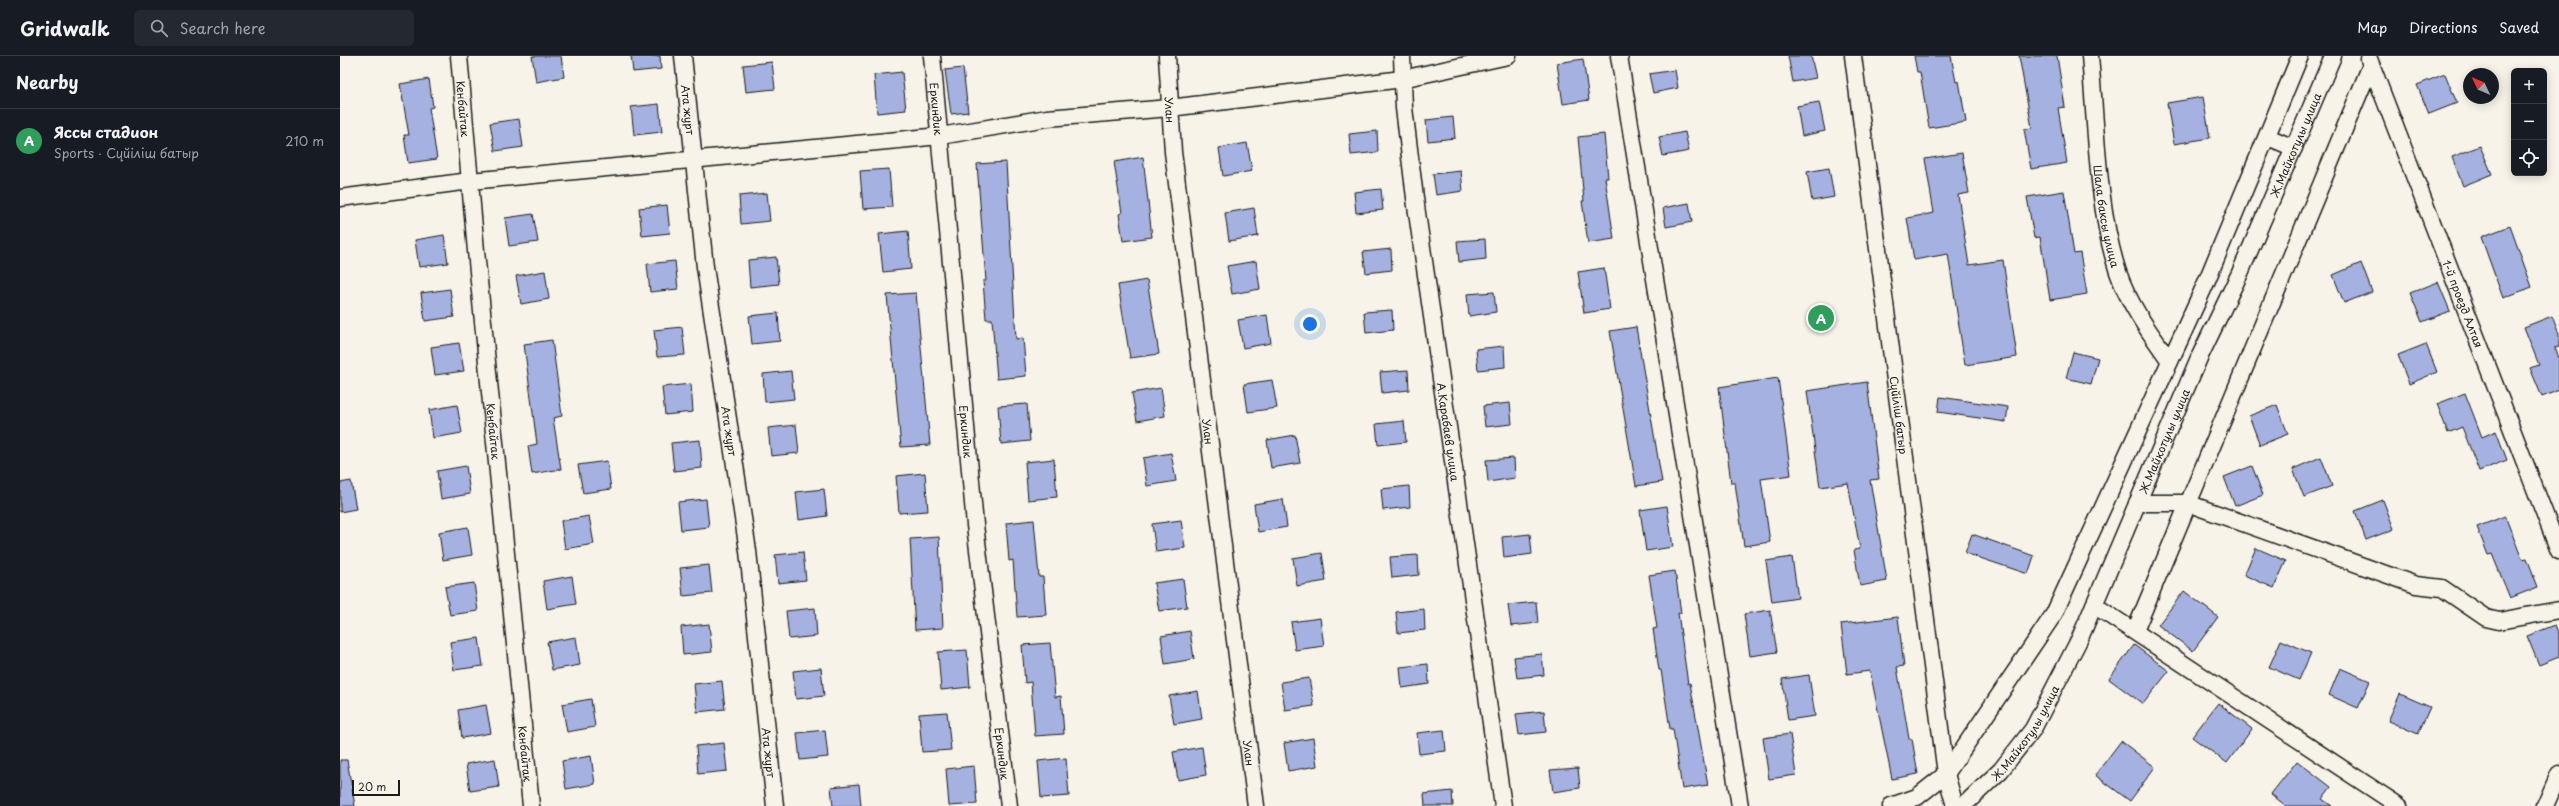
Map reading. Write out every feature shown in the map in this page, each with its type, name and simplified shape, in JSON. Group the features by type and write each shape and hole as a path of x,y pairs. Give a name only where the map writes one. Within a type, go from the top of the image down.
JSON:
{"street":[{"name":"Кенбайтак","path":"459,56 531,806"},
{"name":"Ата журт","path":"683,56 705,267 748,551 775,806"},
{"name":"Еркиндик","path":"932,56 975,525 1009,806"},
{"name":"Улан","path":"1167,56 1173,152 1206,422 1256,806"},
{"name":"А.Карабаев улица","path":"1402,56 1402,79 1416,206 1503,806"},
{"path":"340,198 470,181 940,136 1047,118 1170,108 1402,79 1508,56"},
{"path":"1619,56 1740,806"},
{"name":"Сүйіліш батыр","path":"1854,56 1946,774 1955,806"},
{"name":"Шала баксы улица","path":"2090,56 2106,218 2118,273 2138,316 2170,361"},
{"path":"1891,806 1916,797 1946,774 2054,614 2170,361 2268,137 2300,56"},
{"name":"Ж.Майкотулы улица","path":"1963,806 2002,770 2032,729 2080,638 2137,503 2294,148 2333,56"},
{"path":"2135,632 2370,60"},
{"name":"1-й проезд Алтая","path":"2370,60 2559,551"},
{"path":"2268,137 2294,148"},
{"path":"2137,503 2187,503 2416,585 2442,588 2486,618 2499,621 2559,610"},
{"path":"2094,605 2399,806"},
{"path":"2545,806 2559,774"}],"building":[{"path":"532,56 561,56 564,77 536,82"},
{"path":"631,56 660,56 661,69 633,72"},
{"path":"1788,56 1811,56 1816,78 1793,82"},
{"path":"1914,56 1951,56 1956,82 1959,81 1966,122 1929,128 1920,72 1917,72"},
{"path":"2019,56 2057,56 2065,107 2058,108 2067,163 2031,169 2024,129 2032,128"},
{"path":"1583,59 1589,100 1563,104 1557,63"},
{"path":"772,62 775,89 746,92 743,65"},
{"path":"963,68 968,112 951,114 945,70"},
{"path":"1675,70 1678,88 1653,93 1649,74"},
{"path":"902,72 906,110 877,113 874,75"},
{"path":"2445,74 2457,103 2429,114 2417,85"},
{"path":"429,79 433,107 429,108 437,159 408,163 404,135 409,135 400,84"},
{"path":"2203,97 2210,138 2174,144 2167,103"},
{"path":"1819,102 1825,131 1802,136 1797,106"},
{"path":"659,104 662,132 634,135 631,107"},
{"path":"1453,117 1455,138 1428,141 1426,120"},
{"path":"519,119 523,147 495,151 490,123"},
{"path":"1377,131 1378,152 1351,155 1349,134"},
{"path":"1685,132 1689,151 1663,156 1659,137"},
{"path":"1604,134 1608,178 1605,178 1614,239 1588,243 1582,201 1584,201 1578,137"},
{"path":"1247,143 1252,171 1223,176 1219,148"},
{"path":"2480,146 2492,174 2463,186 2452,157"},
{"path":"1962,153 1969,193 1958,195 1969,265 2003,260 2017,357 1965,365 1948,254 1914,260 1907,218 1934,213 1925,159"},
{"path":"1143,157 1152,237 1123,241 1119,214 1122,213 1114,162"},
{"path":"1006,162 1016,339 1023,338 1026,376 997,379 992,319 986,319 983,281 986,281 977,164"},
{"path":"1829,168 1834,197 1812,201 1807,172"},
{"path":"889,169 892,207 863,209 860,171"},
{"path":"1461,171 1463,191 1436,195 1433,174"},
{"path":"1381,189 1383,210 1356,213 1354,192"},
{"path":"2064,191 2074,254 2080,253 2087,294 2050,300 2040,237 2034,238 2027,197"},
{"path":"767,193 770,221 741,224 739,196"},
{"path":"1689,203 1692,222 1666,227 1663,208"},
{"path":"667,205 670,233 642,236 639,208"},
{"path":"1254,208 1258,236 1229,241 1225,213"},
{"path":"533,214 538,242 509,246 505,218"},
{"path":"2510,226 2532,287 2503,298 2481,237"},
{"path":"908,231 911,269 883,272 879,234"},
{"path":"444,235 448,263 419,267 415,240"},
{"path":"1485,239 1486,259 1459,262 1457,241"},
{"path":"1391,249 1392,270 1366,273 1363,252"},
{"path":"776,257 779,284 750,287 748,260"},
{"path":"675,261 678,289 650,292 647,264"},
{"path":"1256,261 1260,289 1232,294 1227,266"},
{"path":"2361,263 2372,292 2344,303 2333,275"},
{"path":"1604,268 1610,309 1584,313 1578,272"},
{"path":"545,271 549,299 521,304 516,276"},
{"path":"1147,280 1159,354 1130,358 1118,285"},
{"path":"2438,282 2450,311 2422,322 2410,293"},
{"path":"450,289 454,317 425,321 421,293"},
{"path":"1494,292 1496,312 1469,316 1467,294"},
{"path":"916,293 930,445 901,447 887,295"},
{"path":"1392,310 1393,330 1366,333 1364,312"},
{"path":"778,313 780,341 752,344 749,316"},
{"path":"1267,315 1271,343 1243,348 1238,320"},
{"path":"2552,316 2559,334 2559,347 2555,348 2559,358 2559,390 2542,397 2530,368 2539,365 2524,327"},
{"path":"682,327 685,355 657,357 654,330"},
{"path":"1636,327 1662,482 1636,486 1610,331"},
{"path":"552,340 562,416 553,418 561,469 532,474 528,446 537,444 524,344"},
{"path":"459,343 464,371 435,375 431,347"},
{"path":"2426,344 2437,372 2409,384 2398,355"},
{"path":"1504,346 1505,367 1478,370 1476,349"},
{"path":"2073,352 2098,358 2091,384 2066,378"},
{"path":"1408,370 1409,390 1382,393 1380,372"},
{"path":"791,371 794,399 765,402 763,374"},
{"path":"1778,378 1791,475 1761,479 1770,542 1744,546 1735,483 1731,483 1719,387"},
{"path":"1272,380 1277,408 1248,412 1244,384"},
{"path":"1867,382 1879,479 1870,480 1887,581 1860,586 1854,550 1860,549 1848,483 1820,487 1807,391"},
{"path":"691,384 693,412 665,415 662,387"},
{"path":"1161,388 1165,416 1137,421 1132,393"},
{"path":"2465,393 2482,437 2496,431 2507,460 2479,471 2462,427 2448,433 2437,404"},
{"path":"1940,397 2008,407 2006,422 1938,412"},
{"path":"1510,403 1512,424 1485,427 1483,406"},
{"path":"1027,404 1030,441 1001,444 998,406"},
{"path":"457,405 462,433 433,438 429,410"},
{"path":"2277,405 2288,434 2260,445 2249,416"},
{"path":"1404,421 1406,442 1378,445 1376,424"},
{"path":"796,425 799,453 771,456 768,428"},
{"path":"1295,435 1300,463 1271,468 1267,440"},
{"path":"700,440 702,468 674,471 671,443"},
{"path":"1171,453 1176,481 1147,486 1143,458"},
{"path":"2321,457 2332,486 2304,497 2293,469"},
{"path":"1514,458 1515,478 1488,482 1486,460"},
{"path":"1054,459 1057,497 1028,500 1025,462"},
{"path":"607,461 611,489 583,493 578,465"},
{"path":"466,466 470,494 441,499 437,471"},
{"path":"2252,466 2263,495 2235,506 2224,477"},
{"path":"925,473 928,511 899,513 896,476"},
{"path":"351,481 356,509 340,512 340,483"},
{"path":"1409,486 1410,507 1383,510 1381,489"},
{"path":"824,489 827,516 799,520 796,492"},
{"path":"706,499 709,527 681,530 678,502"},
{"path":"1283,499 1287,527 1258,532 1254,504"},
{"path":"2383,500 2394,529 2366,540 2355,511"},
{"path":"1667,506 1673,547 1646,551 1640,510"},
{"path":"589,516 594,544 565,549 561,521"},
{"path":"2505,516 2522,559 2527,558 2538,587 2510,598 2492,554 2488,555 2477,527"},
{"path":"1034,520 1039,577 1043,577 1046,615 1017,617 1013,560 1009,561 1006,523"},
{"path":"1181,520 1185,548 1156,552 1152,524"},
{"path":"468,527 472,555 443,560 439,532"},
{"path":"1530,534 1532,554 1504,558 1502,537"},
{"path":"1972,534 2034,556 2028,574 1965,553"},
{"path":"939,537 943,628 915,630 910,539"},
{"path":"2256,548 2286,561 2274,588 2244,575"},
{"path":"803,552 806,580 778,583 775,555"},
{"path":"1322,553 1326,581 1297,586 1293,558"},
{"path":"1418,555 1419,575 1392,578 1390,557"},
{"path":"1792,557 1798,598 1772,602 1766,561"},
{"path":"709,565 712,593 683,596 680,568"},
{"path":"1675,571 1681,613 1678,613 1688,684 1690,683 1708,785 1682,789 1673,729 1670,729 1661,670 1659,670 1653,629 1657,628 1649,575"},
{"path":"572,576 576,604 547,609 543,581"},
{"path":"1183,579 1187,607 1159,611 1154,583"},
{"path":"474,583 478,611 450,615 445,587"},
{"path":"2184,591 2218,617 2193,651 2158,625"},
{"path":"1536,602 1538,623 1511,626 1508,605"},
{"path":"815,608 817,636 789,639 786,611"},
{"path":"1424,609 1425,630 1398,633 1396,612"},
{"path":"1770,610 1777,652 1750,656 1744,614"},
{"path":"1898,617 1904,666 1897,667 1909,739 1912,739 1918,774 1892,779 1870,671 1847,674 1841,624"},
{"path":"1320,618 1324,646 1295,650 1291,622"},
{"path":"709,624 712,652 683,655 681,627"},
{"path":"2555,625 2559,634 2559,657 2539,665 2527,636"},
{"path":"1190,631 1194,659 1165,664 1161,636"},
{"path":"576,637 580,665 552,670 547,642"},
{"path":"479,638 483,666 454,670 450,642"},
{"path":"2281,640 2311,653 2299,680 2269,667"},
{"path":"1050,643 1055,697 1061,696 1064,734 1035,736 1031,682 1025,683 1022,645"},
{"path":"2134,645 2169,671 2143,704 2109,679"},
{"path":"967,650 970,687 941,690 938,652"},
{"path":"1542,654 1544,675 1517,678 1514,657"},
{"path":"1428,664 1429,684 1402,688 1400,667"},
{"path":"821,668 824,696 796,699 793,671"},
{"path":"2340,668 2370,681 2358,708 2329,695"},
{"path":"1809,675 1815,716 1788,720 1782,679"},
{"path":"1309,678 1314,706 1285,710 1281,682"},
{"path":"722,681 725,709 697,712 694,684"},
{"path":"1198,691 1202,719 1174,724 1169,696"},
{"path":"2400,694 2430,707 2418,734 2388,721"},
{"path":"591,699 595,727 567,732 562,704"},
{"path":"2218,703 2252,729 2227,763 2192,737"},
{"path":"486,705 491,733 462,738 458,710"},
{"path":"1544,711 1546,732 1519,735 1516,714"},
{"path":"947,712 951,750 922,752 919,714"},
{"path":"825,730 828,757 800,760 797,733"},
{"path":"1444,730 1446,751 1419,754 1417,733"},
{"path":"1790,734 1796,775 1769,779 1763,738"},
{"path":"1313,738 1317,766 1288,771 1284,743"},
{"path":"2121,741 2155,767 2130,801 2095,775"},
{"path":"724,743 727,771 698,774 696,746"},
{"path":"1202,747 1206,775 1178,780 1173,752"},
{"path":"591,756 595,784 566,789 562,761"},
{"path":"1066,758 1069,796 1041,798 1038,761"},
{"path":"495,759 499,787 470,791 466,764"},
{"path":"340,760 347,760 355,806 340,806"},
{"path":"2297,761 2331,787 2322,799 2332,806 2286,806 2271,794"},
{"path":"974,766 977,804 949,806 946,769"},
{"path":"1578,768 1580,788 1553,792 1550,770"},
{"path":"859,784 861,806 833,806 831,787"},
{"path":"1452,791 1453,806 1425,806 1424,794"}],"place":[{"name":"Яссы стадион","path":"1821,318"}]}
